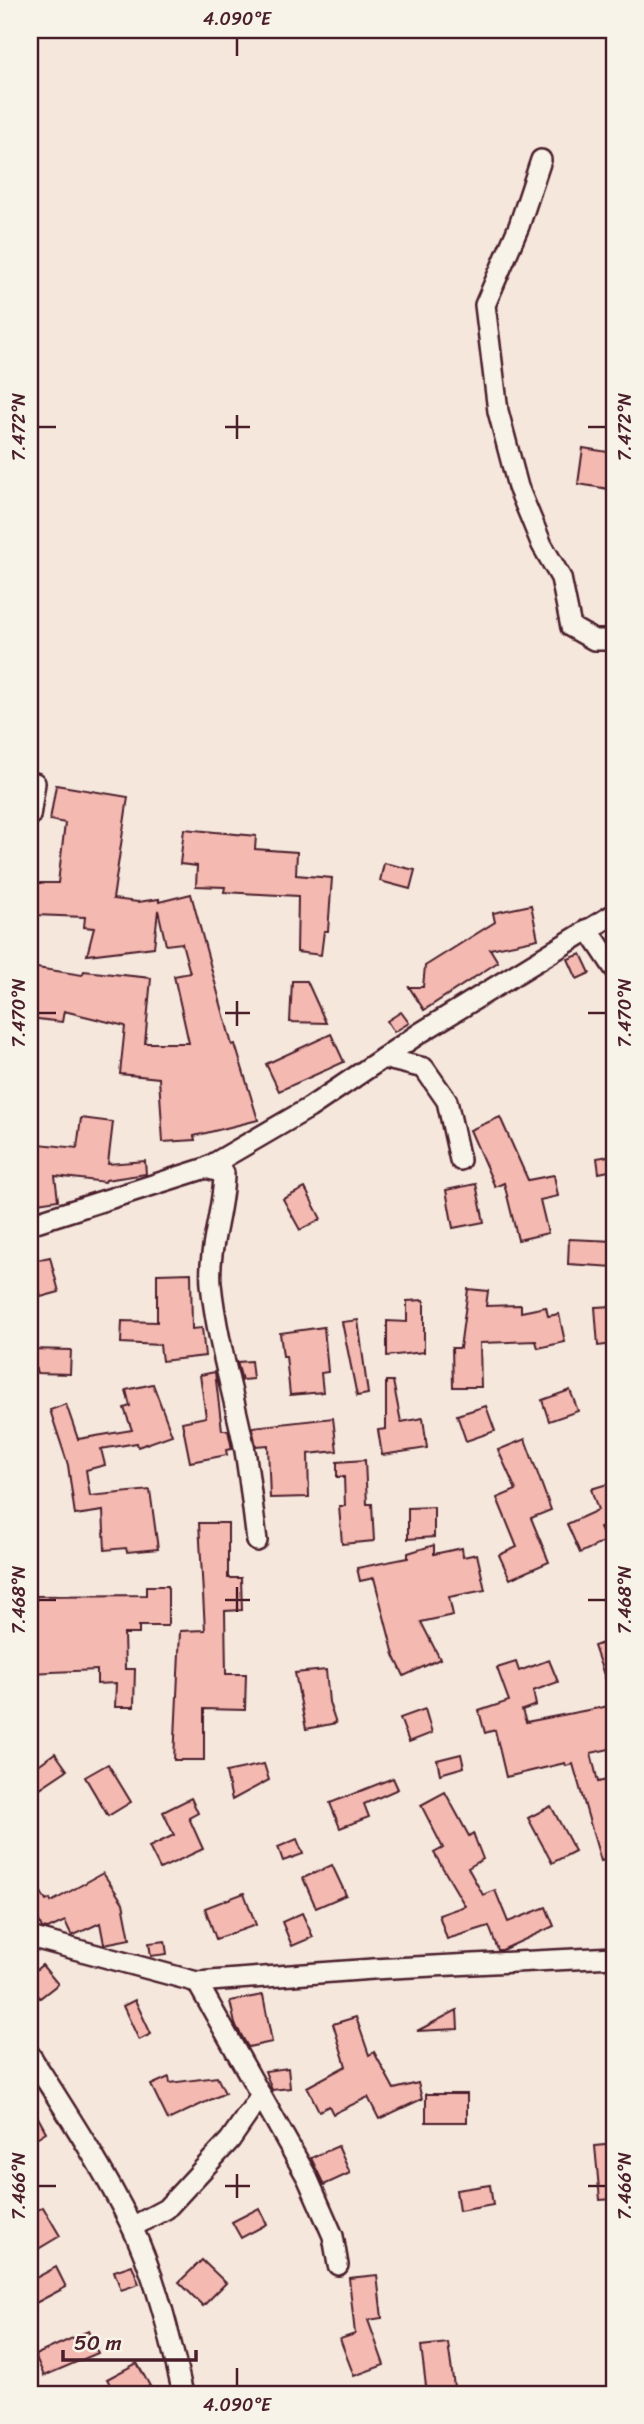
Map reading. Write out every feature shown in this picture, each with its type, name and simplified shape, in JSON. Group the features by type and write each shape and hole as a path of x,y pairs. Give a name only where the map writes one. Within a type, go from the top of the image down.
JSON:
{"street":[{"path":"541,160 519,226 485,305 498,411 524,505 561,578 571,627 594,640 614,640"},
{"path":"30,816 35,783"},
{"path":"30,1224 205,1168 309,1108 383,1058 614,914"},
{"path":"588,929 614,968"},
{"path":"383,1058 424,1068 447,1101 460,1160"},
{"path":"205,1168 224,1173 224,1202 214,1247 211,1282 226,1373 245,1452 257,1541"},
{"path":"30,1937 197,1982 373,1969 614,1957"},
{"path":"197,1982 307,2177 333,2236 338,2265"},
{"path":"30,2055 82,2138 132,2227 162,2304 183,2394"},
{"path":"132,2227 166,2210 230,2140 261,2095"}],"building":[{"path":"583,448 614,453 609,489 578,484"},
{"path":"56,785 128,797 113,899 138,902 159,899 159,902 191,894 232,1045 235,1044 258,1120 194,1136 195,1140 163,1142 159,1078 120,1074 125,1026 64,1011 62,1022 30,1018 30,967 82,975 84,971 151,978 145,1043 189,1043 174,976 190,973 182,943 166,945 158,910 154,947 87,955 94,928 84,927 85,917 35,915 36,883 58,883 65,823 50,820"},
{"path":"184,829 256,836 255,849 297,852 296,875 332,878 328,931 324,931 321,955 297,952 298,896 224,892 225,887 196,886 197,866 180,864"},
{"path":"384,863 415,870 410,889 380,881"},
{"path":"531,905 538,939 490,949 498,962 424,1010 409,987 423,987 425,966 495,922 493,913"},
{"path":"581,954 590,973 577,979 568,959"},
{"path":"292,981 307,981 326,1023 290,1022"},
{"path":"401,1012 409,1023 394,1032 387,1021"},
{"path":"331,1034 344,1062 279,1091 266,1064"},
{"path":"500,1117 528,1180 554,1175 558,1196 540,1200 548,1233 518,1240 504,1183 495,1187 470,1130"},
{"path":"81,1118 113,1122 108,1164 145,1161 146,1174 105,1182 55,1176 58,1200 30,1204 30,1143 77,1148"},
{"path":"614,1155 614,1170 599,1173 597,1158"},
{"path":"476,1184 484,1222 453,1228 446,1190"},
{"path":"305,1188 321,1219 300,1230 283,1199"},
{"path":"569,1239 614,1241 614,1267 568,1264"},
{"path":"50,1257 59,1292 41,1297 32,1261"},
{"path":"191,1273 192,1329 202,1328 205,1356 162,1361 160,1345 121,1343 122,1321 157,1322 157,1274"},
{"path":"468,1289 488,1291 486,1306 521,1305 521,1312 546,1307 548,1316 559,1314 565,1342 538,1348 536,1341 480,1343 481,1387 453,1387 452,1348 460,1348"},
{"path":"424,1300 424,1352 387,1356 387,1321 407,1322 407,1301"},
{"path":"614,1306 614,1344 598,1346 595,1307"},
{"path":"358,1320 368,1394 357,1396 342,1322"},
{"path":"324,1327 328,1372 321,1373 323,1392 290,1395 286,1356 283,1356 280,1333"},
{"path":"30,1349 71,1350 70,1374 37,1373"},
{"path":"251,1361 253,1379 242,1380 237,1362"},
{"path":"215,1372 222,1430 228,1430 232,1449 226,1450 227,1455 190,1462 182,1422 206,1417 200,1375"},
{"path":"386,1381 393,1381 401,1422 423,1418 427,1448 382,1455 378,1430 386,1429"},
{"path":"153,1384 172,1435 138,1447 137,1443 101,1449 105,1465 86,1470 90,1496 150,1490 158,1549 127,1552 126,1548 105,1550 103,1511 75,1515 68,1465 50,1410 66,1404 78,1439 132,1430 124,1408 130,1406 126,1390"},
{"path":"570,1390 578,1411 549,1421 542,1400"},
{"path":"486,1406 495,1431 466,1441 457,1415"},
{"path":"333,1418 337,1451 308,1454 309,1497 270,1498 268,1445 256,1446 252,1427"},
{"path":"525,1439 551,1510 531,1518 549,1562 510,1579 499,1555 517,1547 497,1498 516,1490 498,1450"},
{"path":"365,1460 367,1504 372,1504 374,1541 342,1544 339,1506 345,1506 344,1477 337,1477 337,1462"},
{"path":"614,1482 614,1523 600,1528 606,1541 580,1553 567,1524 598,1510 591,1489"},
{"path":"434,1507 434,1537 408,1539 408,1508"},
{"path":"199,1523 228,1523 228,1578 241,1578 242,1610 225,1611 226,1674 246,1674 245,1710 204,1709 204,1760 174,1760 180,1631 205,1630"},
{"path":"434,1545 434,1554 462,1548 463,1557 477,1554 485,1590 449,1597 453,1615 421,1622 440,1659 404,1676 394,1655 374,1578 360,1581 357,1568 408,1558 408,1553"},
{"path":"146,1586 168,1586 168,1626 139,1626 139,1634 124,1634 125,1669 135,1669 134,1707 115,1707 116,1683 97,1684 97,1670 30,1673 30,1649 37,1648 36,1596 146,1595"},
{"path":"614,1639 614,1698 612,1698 594,1646"},
{"path":"549,1660 558,1682 533,1691 536,1705 522,1710 526,1722 614,1705 614,1748 591,1753 598,1782 607,1780 614,1808 614,1858 601,1861 573,1764 566,1766 565,1763 506,1777 495,1730 485,1733 479,1711 509,1701 497,1668 516,1662 519,1671"},
{"path":"326,1670 329,1702 336,1723 306,1729 295,1673"},
{"path":"425,1709 432,1733 409,1742 400,1718"},
{"path":"55,1753 67,1770 40,1788 30,1771"},
{"path":"461,1754 464,1767 440,1774 437,1760"},
{"path":"108,1764 131,1802 108,1816 85,1777"},
{"path":"264,1764 269,1780 232,1800 226,1772"},
{"path":"393,1778 398,1789 364,1804 369,1817 340,1828 330,1803"},
{"path":"445,1792 469,1836 473,1833 483,1859 468,1868 483,1895 495,1890 508,1922 546,1907 554,1926 502,1950 498,1950 489,1926 447,1939 439,1915 465,1906 434,1853 443,1848 421,1805"},
{"path":"191,1798 198,1813 189,1818 203,1849 160,1869 149,1847 174,1835 163,1812"},
{"path":"551,1806 575,1851 552,1863 528,1818"},
{"path":"297,1839 303,1854 283,1861 278,1847"},
{"path":"332,1865 346,1895 316,1908 303,1878"},
{"path":"30,1873 46,1901 50,1899 51,1902 103,1873 123,1903 130,1939 104,1944 100,1923 72,1936 65,1921 48,1929 42,1928 30,1901"},
{"path":"244,1893 256,1925 216,1939 205,1908"},
{"path":"302,1913 313,1937 292,1946 282,1922"},
{"path":"165,1941 167,1954 151,1956 149,1943"},
{"path":"42,1965 58,1984 40,1998 30,1986 30,1975"},
{"path":"263,1995 272,2042 248,2047 235,2024 230,2001"},
{"path":"135,2000 151,2034 139,2040 123,2006"},
{"path":"457,2010 458,2029 417,2031"},
{"path":"356,2017 369,2055 374,2052 394,2089 418,2083 422,2099 379,2119 368,2097 333,2114 329,2106 319,2111 307,2087 346,2066 333,2024"},
{"path":"288,2068 290,2088 272,2090 265,2071"},
{"path":"169,2077 170,2083 217,2077 225,2093 168,2120 151,2085"},
{"path":"426,2094 467,2094 467,2122 426,2122"},
{"path":"30,2103 46,2132 30,2142"},
{"path":"614,2144 614,2199 600,2200 595,2146"},
{"path":"338,2146 350,2173 324,2185 311,2158"},
{"path":"490,2185 493,2205 459,2211 456,2190"},
{"path":"43,2207 60,2236 38,2249 30,2235 30,2214"},
{"path":"259,2208 267,2224 241,2238 232,2222"},
{"path":"202,2260 226,2283 203,2306 179,2282"},
{"path":"132,2265 139,2284 121,2290 114,2271"},
{"path":"56,2267 66,2287 30,2306 30,2281"},
{"path":"377,2275 382,2318 368,2320 384,2365 354,2376 340,2339 355,2334 349,2278"},
{"path":"88,2331 98,2353 44,2376 35,2355"},
{"path":"448,2343 455,2394 427,2394 421,2346"},
{"path":"137,2363 150,2386 134,2394 115,2394 107,2379"}]}
